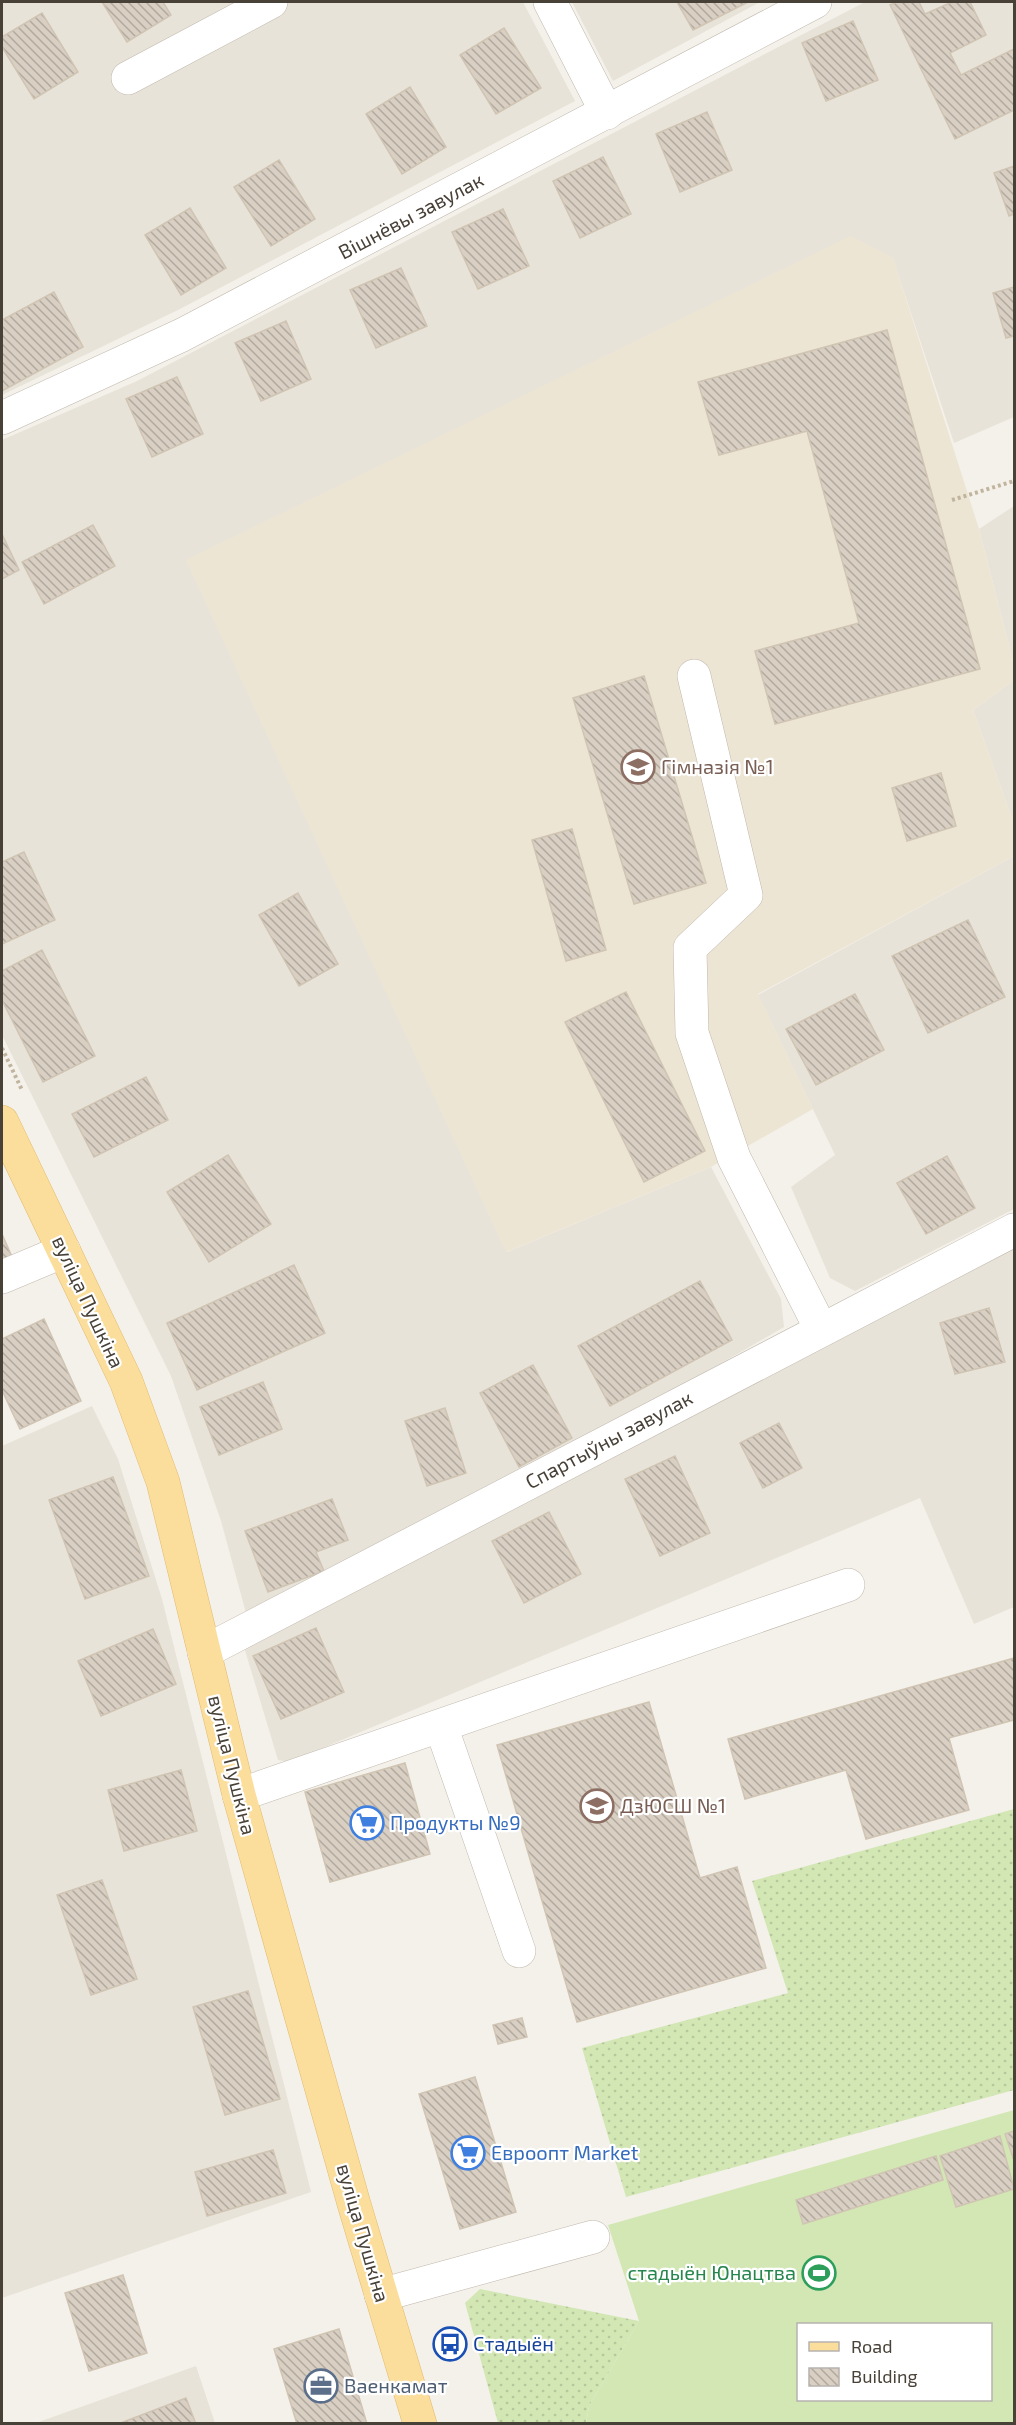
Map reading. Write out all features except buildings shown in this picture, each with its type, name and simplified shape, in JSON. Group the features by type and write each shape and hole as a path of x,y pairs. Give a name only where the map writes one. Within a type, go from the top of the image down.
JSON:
{"main road":[{"name":"вуліца Пушкіна","path":"2,1122 126,1381 163,1482 239,1795 381,2295 420,2424"}],"street":[{"path":"128,78 271,2"},
{"path":"550,2 607,113"},
{"name":"Вішнёвы завулак","path":"2,418 182,335 815,2"},
{"path":"694,676 746,895 690,948 692,1033 734,1158 821,1329"},
{"name":"Спартыўны завулак","path":"204,1652 1014,1230"},
{"path":"2,1277 64,1251"},
{"path":"239,1795 848,1585"},
{"path":"441,1726 519,1951"},
{"path":"381,2295 593,2237"}],"path":[{"path":"952,500 1014,481"}],"shaded area":[{"path":"2,2 523,2 575,101 180,309 2,395"},
{"path":"572,2 760,2 613,81"},
{"path":"865,2 1014,2 1014,417 954,443 893,259 507,1252 711,1167 781,1299 784,1327 647,1406 246,1613 221,1521 171,1376 2,1035 2,440 137,381"},
{"name":"Гімназія №1","path":"851,236 893,258 979,529 1014,665 1014,680 973,710 1014,824 1014,856 758,994 813,1109 711,1167 506,1252 186,560"},
{"path":"1014,506 1014,665 979,529"},
{"path":"1014,680 1014,824 973,710"},
{"path":"1014,856 1014,1209 855,1291 830,1278 791,1187 835,1155 758,995"},
{"path":"1014,1246 1014,1607 974,1624 920,1498 289,1762 278,1760 244,1647"},
{"path":"92,1406 118,1459 162,1599 311,2192 2,2298 2,1446"},
{"path":"196,2366 215,2423 33,2424"}],"green space":[{"path":"1014,1809 1014,2090 626,2197 582,2048 788,1993 752,1881"},
{"name":"стадыён Юнацтва","path":"1014,2110 1014,2423 586,2424 589,2406 639,2321 608,2225"},
{"path":"480,2289 639,2321 589,2406 586,2423 498,2423 465,2303"}],"place":[{"name":"Гімназія №1","path":"638,767"},
{"name":"ДзЮСШ №1","path":"597,1806"},
{"name":"Продукты №9","path":"367,1823"},
{"name":"Евроопт Market","path":"468,2153"},
{"name":"стадыён Юнацтва","path":"819,2273"},
{"name":"Стадыён","path":"450,2344"},
{"name":"Ваенкамат","path":"321,2386"}]}
